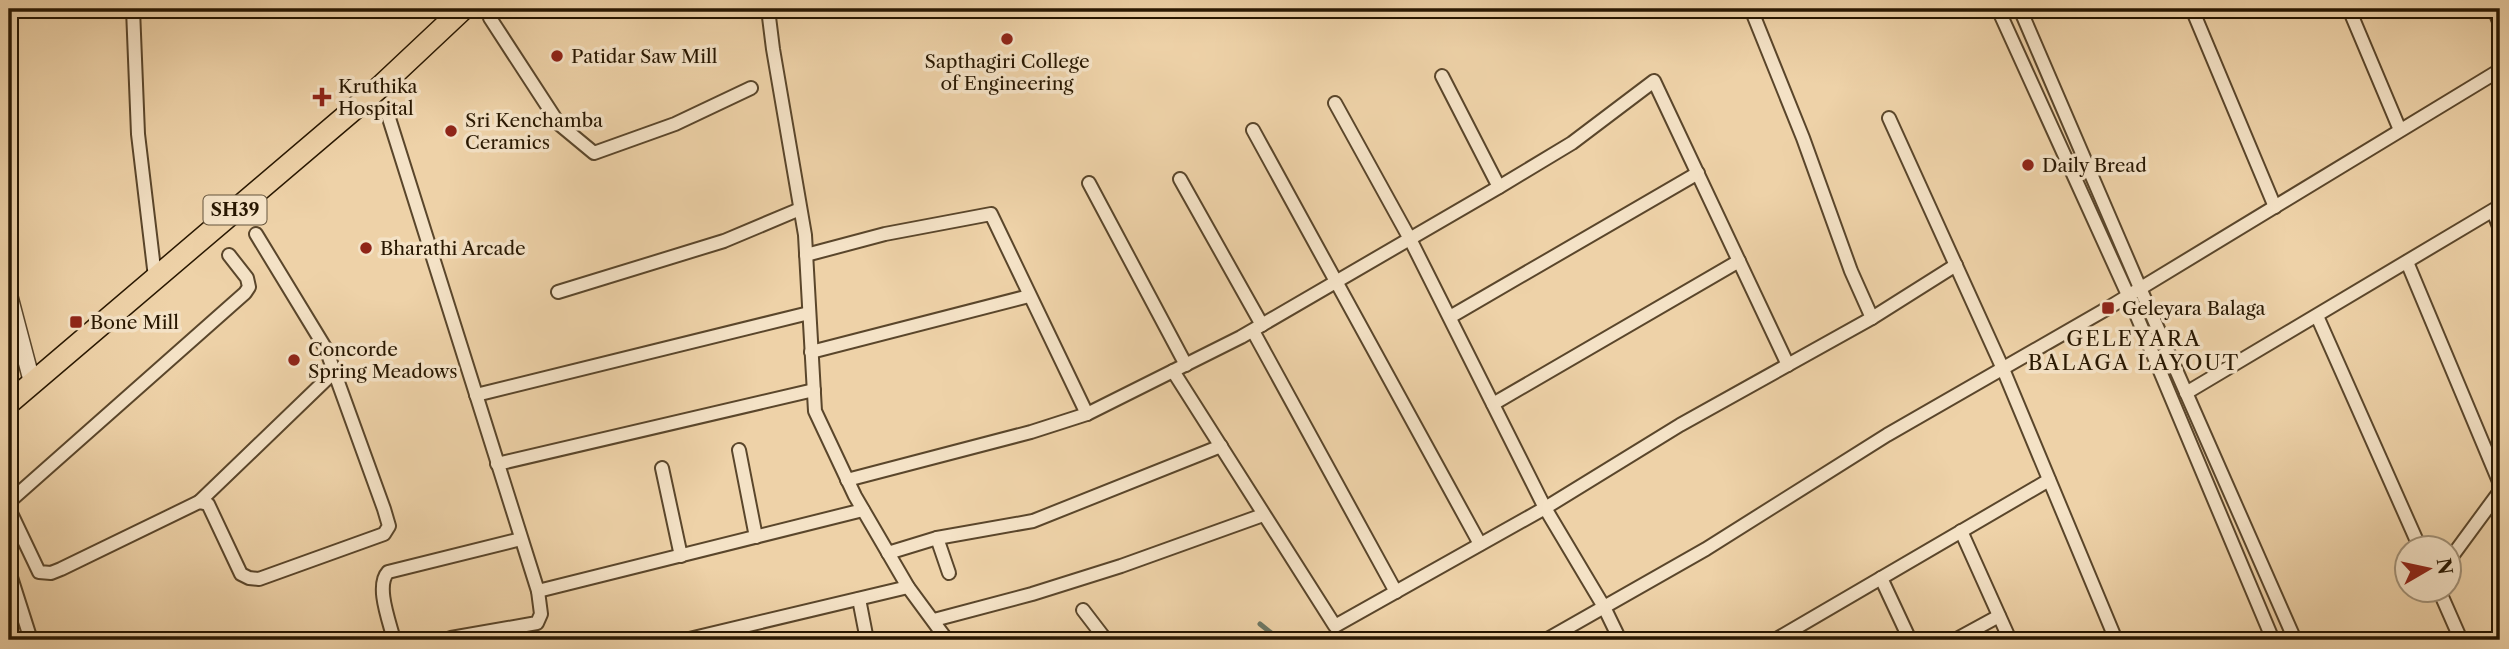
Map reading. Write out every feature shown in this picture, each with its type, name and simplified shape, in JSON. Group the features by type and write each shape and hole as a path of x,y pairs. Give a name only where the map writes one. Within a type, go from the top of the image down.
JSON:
{"main road":[{"name":"SH39","path":"9,403 380,87 464,11"}],"street":[{"path":"133,9 138,134 155,277"},
{"path":"768,9 806,255 815,411 863,510 908,586 947,640"},
{"path":"1751,9 1872,317"},
{"path":"1998,9 2134,292 2186,393 2295,640"},
{"path":"2020,9 2273,640"},
{"path":"2192,9 2275,207"},
{"path":"2349,9 2400,130"},
{"path":"2494,9 2500,24"},
{"path":"490,18 559,124 594,153 676,124 751,88"},
{"path":"1546,640 1706,549 1887,435 2134,292 2500,70"},
{"path":"1443,76 1499,187"},
{"path":"848,480 1031,432 1087,414 1186,365 1257,328 1572,143 1654,81 1788,365"},
{"path":"1335,103 1410,239 1545,508 1604,607 1620,640"},
{"path":"388,115 538,591 541,614 537,623 451,638"},
{"path":"1889,118 2003,369 2116,640"},
{"path":"1253,130 1480,544"},
{"path":"1450,317 1698,173"},
{"path":"1180,179 1396,592"},
{"path":"1090,183 1186,365"},
{"path":"2186,393 2497,208 2500,229"},
{"path":"558,292 724,241 800,209"},
{"path":"806,255 885,234 991,214 1087,414"},
{"path":"199,502 208,504 242,574 249,578 259,579 384,534 389,526 326,349 256,234"},
{"path":"229,255 247,278 249,287 245,293 10,501 9,509 39,572 51,573 199,502 333,373"},
{"path":"1493,404 1739,261"},
{"path":"2407,262 2500,484"},
{"path":"1173,371 1335,626 1545,508 1680,425 1872,317 1956,265"},
{"path":"9,295 32,382"},
{"path":"811,352 1029,296"},
{"path":"476,395 809,313"},
{"path":"2317,316 2414,534"},
{"path":"497,464 814,390"},
{"path":"888,553 937,538 1033,521 1221,446"},
{"path":"739,450 757,537"},
{"path":"662,468 681,556"},
{"path":"1775,640 2049,480"},
{"path":"2464,539 2500,491"},
{"path":"538,591 863,510"},
{"path":"934,620 1121,566 1263,515"},
{"path":"1961,531 2010,640"},
{"path":"937,538 949,573"},
{"path":"394,640 382,588 384,576 388,572 521,539"},
{"path":"9,571 31,640"},
{"path":"1881,578 1910,640"},
{"path":"685,640 908,586"},
{"path":"859,598 867,640"},
{"path":"2445,604 2461,640"},
{"path":"1083,610 1106,640"},
{"path":"1955,640 2000,616"}],"waterway":[{"path":"1260,624 1280,640"}],"place":[{"name":"Sapthagiri College of Engineering","path":"1007,39"},
{"name":"Patidar Saw Mill","path":"557,56"},
{"name":"Kruthika Hospital","path":"322,97"},
{"name":"Sri Kenchamba Ceramics","path":"451,131"},
{"name":"Daily Bread","path":"2028,165"},
{"name":"Bharathi Arcade","path":"366,248"},
{"name":"Geleyara Balaga","path":"2108,308"},
{"name":"Bone Mill","path":"76,322"},
{"name":"Concorde Spring Meadows","path":"294,360"}],"district":[{"name":"GELEYARA BALAGA LAYOUT","path":"2134,351"}]}
